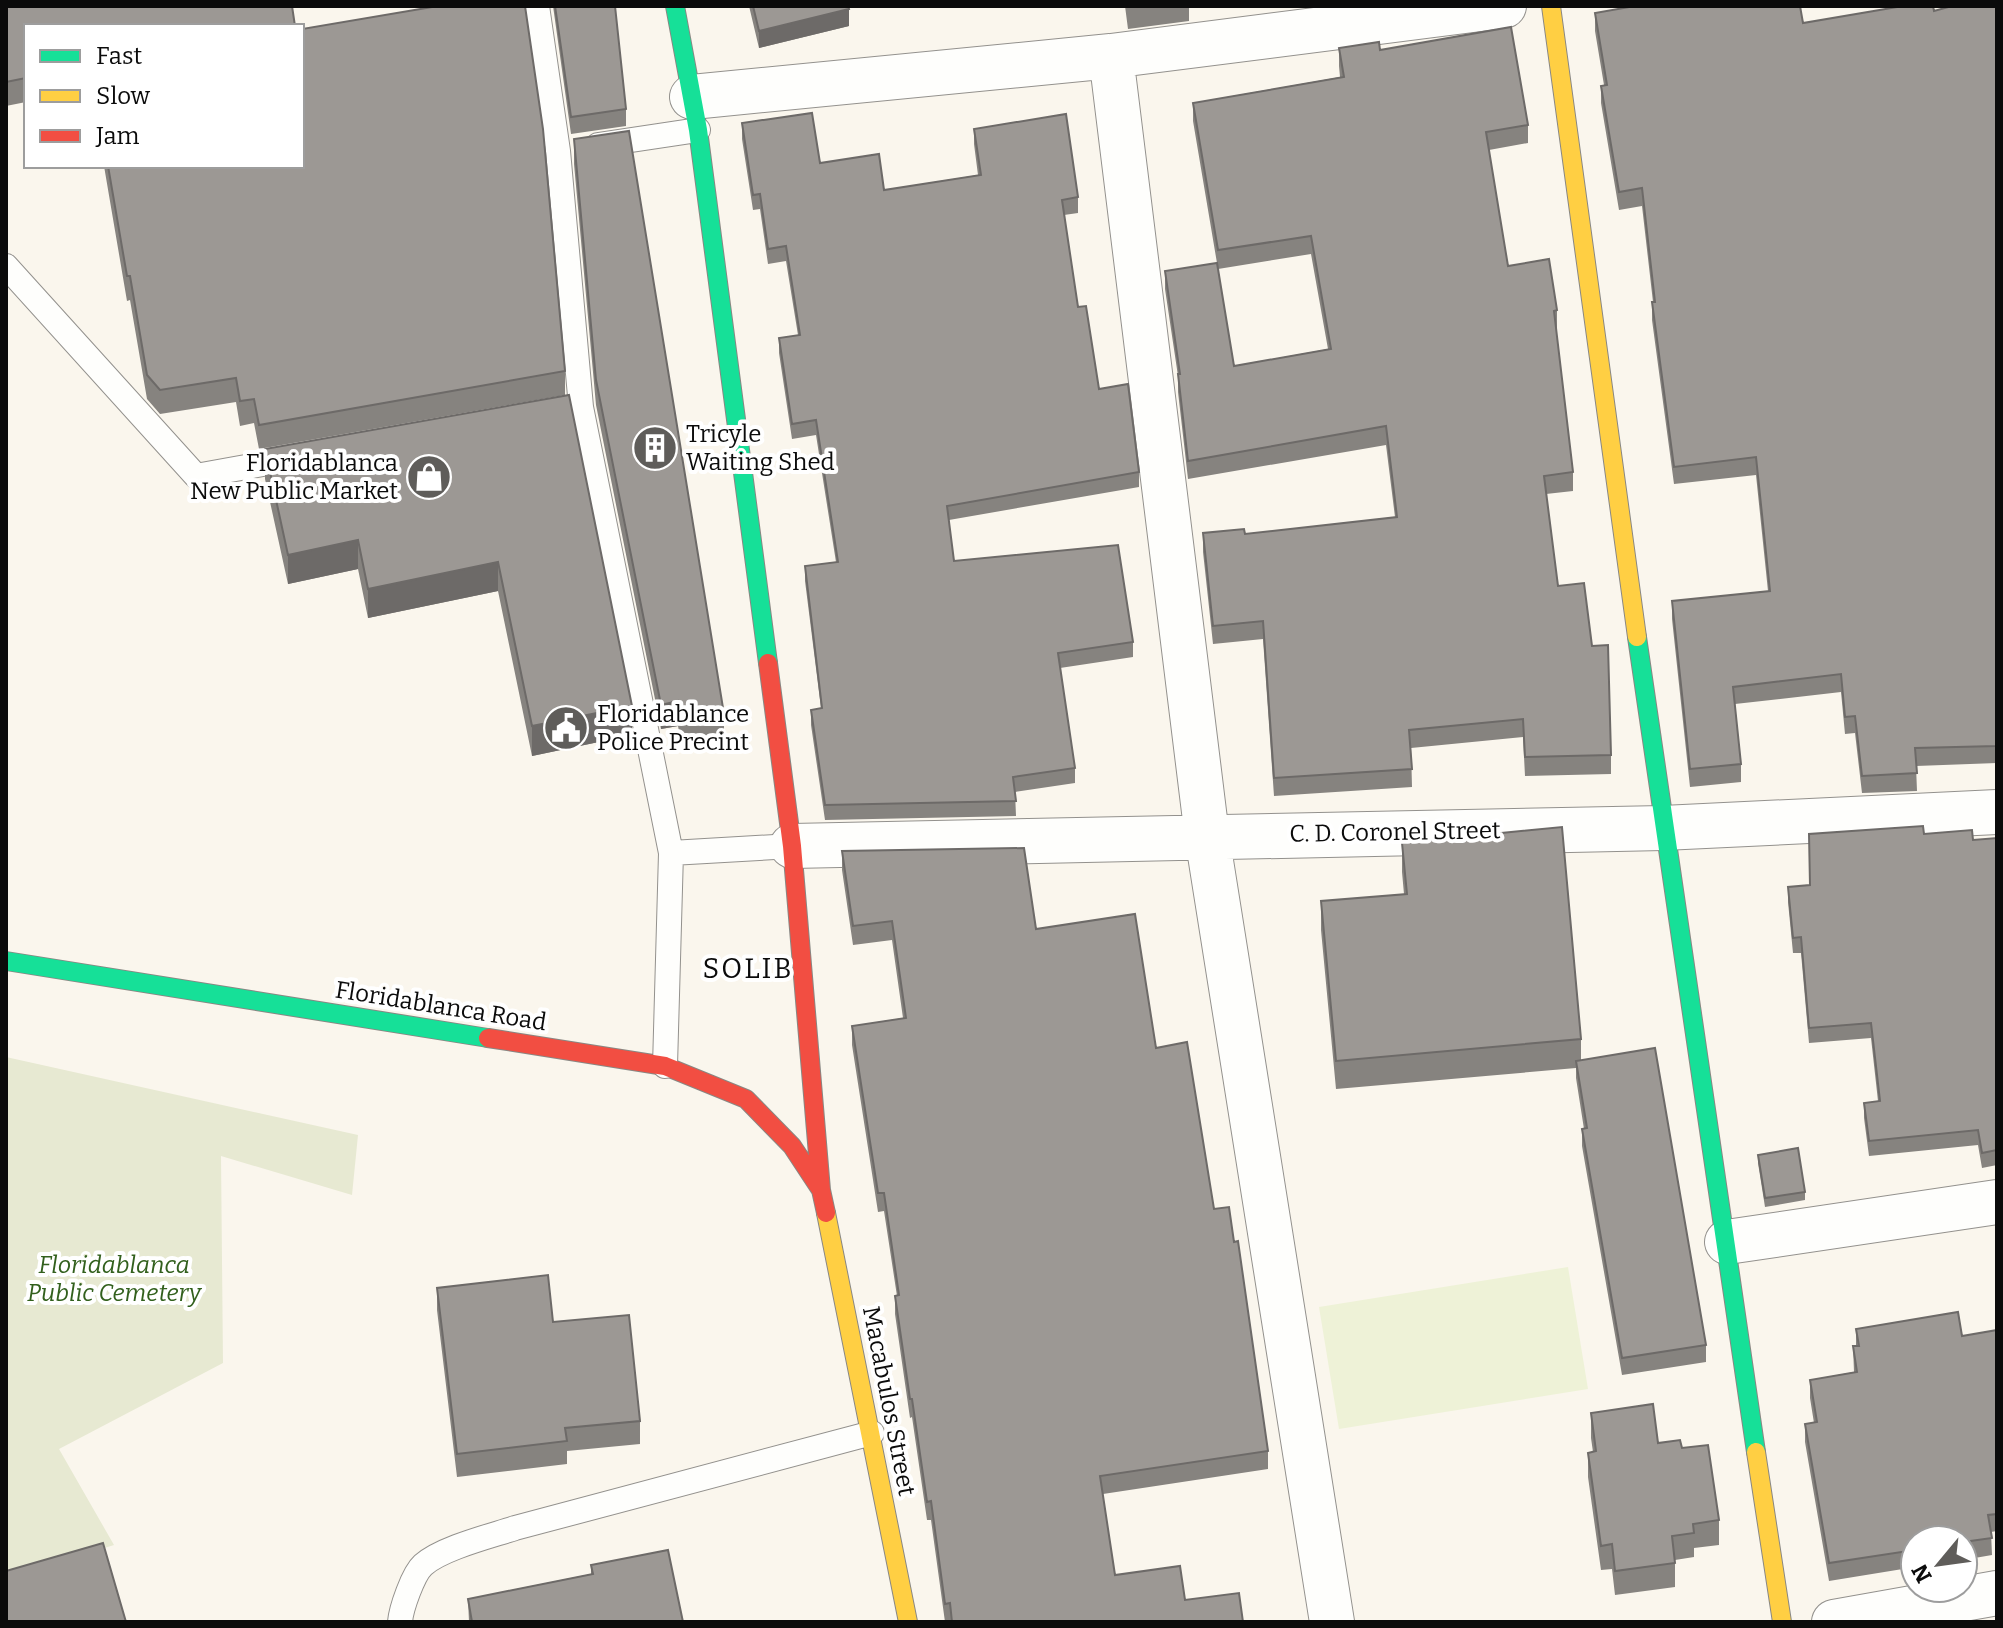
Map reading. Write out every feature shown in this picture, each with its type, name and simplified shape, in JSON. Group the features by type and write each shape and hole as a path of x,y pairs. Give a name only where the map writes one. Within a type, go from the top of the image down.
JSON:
{"street":[{"path":"675,6 695,114 792,846 821,1190"},
{"path":"695,114 1111,56 1504,6"},
{"path":"1551,6 1663,828 1782,1622"},
{"path":"1111,56 1207,836 1332,1622"},
{"name":"C. D. Coronel Street","path":"792,846 1663,828 1997,812"},
{"name":"Floridablanca Road","path":"6,961 665,1066 746,1099 792,1146 821,1190"},
{"name":"Macabulos Street","path":"821,1190 908,1622"},
{"path":"1727,1242 1997,1202"},
{"path":"1834,1622 1997,1593"}],"lane":[{"path":"537,6 558,151 573,408 671,853 665,1066"},
{"path":"558,151 695,114"},
{"path":"6,266 196,476 319,454"},
{"path":"671,853 792,846"},
{"path":"400,1622 401,1609 422,1566 462,1545 872,1433"}],"green space":[{"name":"Floridablanca Public Cemetery","path":"6,1057 358,1135 352,1195 221,1156 223,1363 59,1449 114,1545 6,1579"},
{"path":"1568,1267 1588,1389 1339,1429 1319,1307"}],"building":[{"path":"6,6 292,6 295,24 24,24 24,78 6,82"},
{"path":"438,6 525,6 543,129 565,371 259,425 254,399 240,401 236,378 160,390 147,375 108,168 304,168 304,29"},
{"path":"555,6 615,6 626,109 571,117"},
{"path":"753,6 848,6 849,9 759,31"},
{"path":"1635,6 1800,6 1803,23 1903,6 1933,6 1934,11 1952,6 1997,6 1997,746 1915,748 1917,773 1862,776 1855,716 1845,717 1841,674 1733,687 1741,764 1690,769 1672,601 1770,591 1756,457 1674,467 1652,302 1655,302 1642,188 1619,192 1601,86 1607,85 1595,13"},
{"path":"1511,27 1528,125 1486,132 1508,266 1549,259 1573,472 1544,476 1558,586 1584,583 1592,646 1608,645 1611,755 1525,757 1523,719 1409,730 1412,769 1274,778 1263,621 1213,626 1203,533 1244,529 1245,534 1397,517 1386,426 1188,461 1180,374 1165,271 1217,263 1234,366 1331,349 1311,236 1218,250 1193,103 1344,77 1339,48 1379,42 1380,50"},
{"path":"812,113 820,163 879,154 884,190 981,175 974,129 1066,114 1078,197 1062,200 1078,307 1086,306 1099,389 1128,384 1139,472 947,506 954,561 1118,545 1133,642 1058,653 1075,768 1013,777 1016,801 825,805 811,710 822,708 805,566 838,562 816,420 792,424 779,338 800,335 786,246 768,249 760,194 753,195 742,123"},
{"name":"Tricyle Waiting Shed","path":"629,131 724,714 681,717 678,701 661,705 596,380 574,139"},
{"path":"569,395 632,706 532,726 498,562 368,589 358,540 288,555 265,449"},
{"path":"1923,826 1924,834 1972,830 1973,840 1997,838 1997,1150 1982,1153 1978,1130 1869,1141 1864,1103 1880,1101 1871,1023 1809,1028 1801,937 1793,938 1788,887 1810,885 1809,834"},
{"path":"1562,827 1581,1039 1336,1061 1321,901 1407,894 1402,843"},
{"path":"1024,848 1036,929 1135,914 1156,1048 1187,1042 1214,1209 1229,1207 1234,1242 1238,1241 1268,1451 1100,1476 1115,1575 1180,1566 1185,1600 1239,1593 1243,1622 952,1622 950,1603 945,1604 931,1501 927,1502 910,1399 884,1193 878,1193 852,1026 906,1018 892,921 853,926 842,851"},
{"path":"1655,1048 1706,1345 1622,1358 1582,1129 1587,1128 1576,1061"},
{"path":"1798,1148 1805,1192 1765,1198 1758,1155"},
{"path":"548,1275 553,1322 629,1315 640,1421 565,1428 567,1441 457,1454 437,1288"},
{"path":"1958,1312 1962,1336 1997,1330 1997,1514 1988,1515 1992,1538 1979,1540 1979,1524 1899,1524 1899,1552 1829,1563 1805,1424 1817,1422 1810,1380 1857,1372 1853,1346 1859,1346 1856,1329"},
{"path":"1653,1404 1658,1443 1680,1440 1682,1448 1708,1445 1719,1520 1693,1524 1694,1533 1672,1536 1675,1563 1615,1571 1612,1544 1601,1546 1588,1453 1596,1451 1591,1413"},
{"path":"103,1543 126,1622 6,1622 6,1571"},
{"path":"668,1550 683,1622 472,1622 468,1599 593,1574 591,1565"}],"traffic: fast":[{"path":"675,6 698,130 768,663"},
{"path":"1637,637 1756,1452"},
{"path":"6,961 488,1038"}],"traffic: slow":[{"path":"1551,6 1637,637"},
{"path":"826,1213 908,1622"},
{"path":"1756,1452 1782,1622"}],"traffic: jam":[{"path":"768,663 792,846 821,1190"},
{"path":"488,1038 665,1066 746,1099 792,1146 821,1190 826,1213"}],"place":[{"name":"Tricyle Waiting Shed","path":"655,448"},
{"name":"Floridablanca New Public Market","path":"429,477"},
{"name":"Floridablance Police Precint","path":"566,728"}],"district":[{"name":"SOLIB","path":"748,968"}]}
